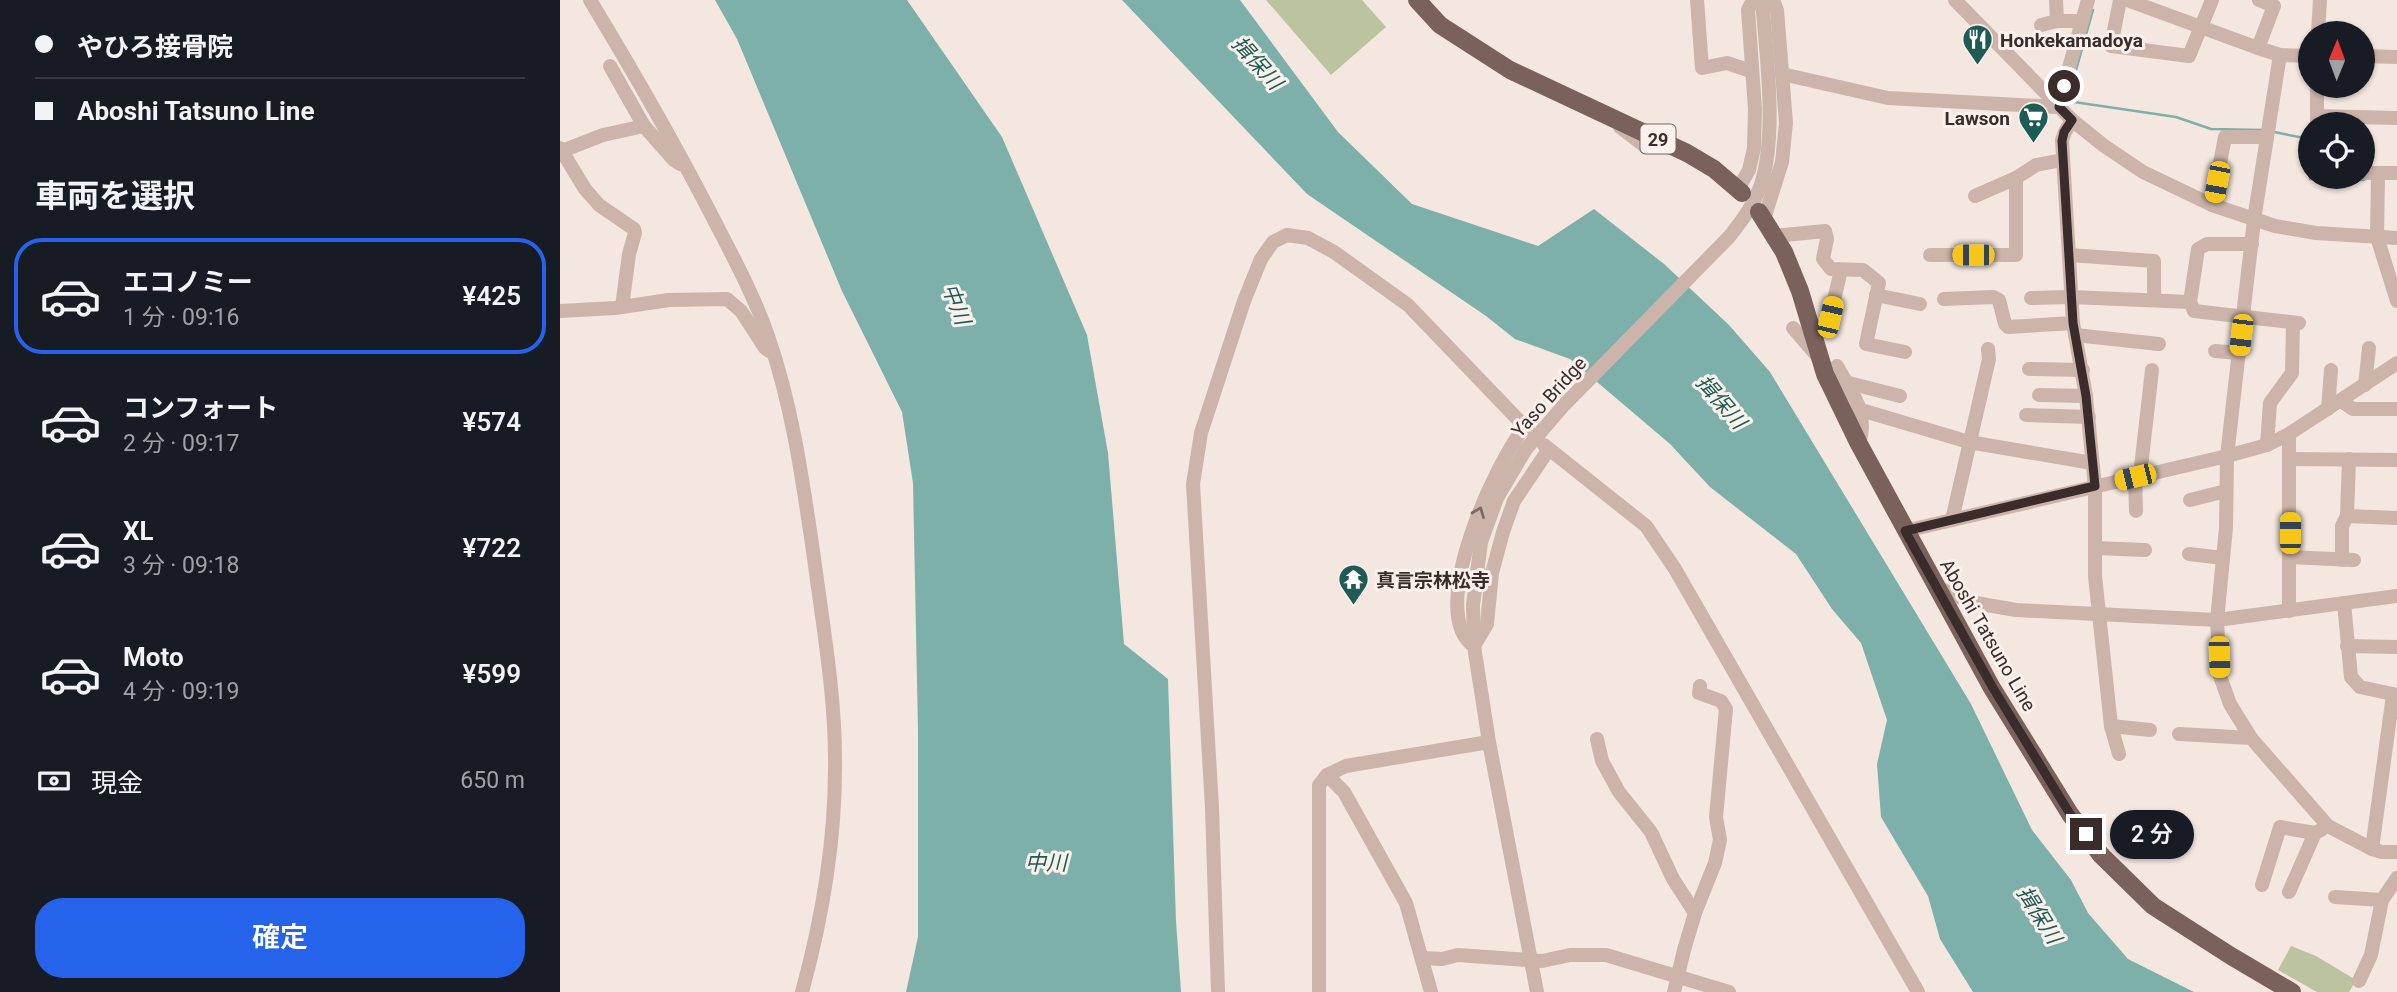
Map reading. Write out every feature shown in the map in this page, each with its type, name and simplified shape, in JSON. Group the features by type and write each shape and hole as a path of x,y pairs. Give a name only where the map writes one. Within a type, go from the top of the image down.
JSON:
{"main road":[{"name":"29","path":"1417,0 1440,25 1510,70 1687,153 1714,169 1740,190"},
{"name":"Aboshi Tatsuno Line","path":"1762,215 1784,252 1829,363 1830,387 1859,444 1935,586 2070,814 2101,855 2154,906 2292,992"}],"street":[{"path":"590,0 684,163 743,279 768,334 801,463 828,668 835,766 833,827 822,898 802,992"},
{"path":"1697,0 1703,68 1727,63 1751,71"},
{"path":"1740,190 1754,148 1755,109 1748,10 1754,0"},
{"name":"Yaso Bridge","path":"1537,992 1489,742 1474,646 1473,605 1482,542 1497,498 1526,449 1564,405 1729,237 1747,214 1759,190 1768,148 1769,84 1762,0"},
{"path":"1762,215 1782,162 1786,123 1777,10 1773,0"},
{"path":"1955,0 2072,120 2102,145 2143,172 2212,205 2255,220 2306,232 2397,238"},
{"path":"2056,0 2057,21"},
{"path":"2120,0 2110,46 2189,56 2213,0"},
{"path":"2127,0 2143,3 2258,48 2280,55 2298,56"},
{"path":"2258,48 2274,6 2259,0"},
{"path":"2318,21 2319,0"},
{"path":"2059,107 2088,1"},
{"path":"2041,25 2057,21 2082,21"},
{"path":"2280,55 2255,220 2227,456 2223,558 2217,620 2220,676 2230,704 2251,738 2328,825 2384,851 2397,863"},
{"path":"2375,56 2397,57"},
{"path":"610,66 644,126 674,160 680,164 684,163"},
{"path":"1782,74 1888,98 2059,107"},
{"path":"1596,110 1646,147"},
{"path":"2375,119 2397,118"},
{"path":"2072,120 2063,136 2062,160 2071,296 2089,417 2095,486 2095,576 2111,726 2119,754"},
{"path":"622,307 634,229 599,205 585,190 561,150 603,135 644,126"},
{"path":"2212,205 2225,137 2268,131"},
{"path":"1975,196 2016,178 2036,164 2062,160"},
{"path":"2375,178 2397,173"},
{"path":"1930,255 2015,255 2016,178"},
{"path":"2378,179 2377,237 2397,301"},
{"path":"1774,236 1825,231 1827,239 1824,259 1831,269 1863,270 1879,283 1866,344 1905,352"},
{"path":"1218,992 1212,808 1193,484 1201,433 1244,301 1261,259 1273,242 1287,236 1308,238 1334,252 1408,304 1526,428 1516,437 1488,487 1462,565 1458,623 1470,643 1474,646 1487,624 1492,573 1510,512 1546,447 1646,526 1675,569 1918,992"},
{"path":"2252,244 2207,244 2198,249 2190,302 2194,311 2296,323 2292,373 2270,403 2267,445"},
{"path":"2069,255 2154,261 2154,300"},
{"path":"1830,317 1841,270"},
{"path":"1876,295 1920,304"},
{"path":"2031,298 2071,296 2190,302"},
{"path":"1944,299 1993,297 1999,300 2008,327 2074,329 2159,344"},
{"path":"560,311 622,307 669,300 727,299 741,311 765,348 773,354"},
{"path":"1793,328 1845,382 1861,410 1862,433 1859,444"},
{"path":"2365,385 2370,348"},
{"path":"1952,520 1989,359 1988,349"},
{"path":"2215,351 2239,353"},
{"path":"1905,531 2267,445 2289,434 2397,363"},
{"path":"2029,369 2082,370"},
{"path":"2136,511 2137,476 2152,370"},
{"path":"2328,409 2331,370"},
{"path":"1845,382 1900,396"},
{"path":"2039,395 2086,396"},
{"path":"2341,401 2353,409 2397,409"},
{"path":"1861,410 1969,442 2092,463"},
{"path":"2026,415 2089,417"},
{"path":"2289,434 2290,611"},
{"path":"2289,459 2397,460"},
{"path":"2290,557 2348,560 2342,526 2347,516 2349,459"},
{"path":"2189,500 2226,491"},
{"path":"2347,516 2397,518"},
{"path":"2095,548 2145,550"},
{"path":"2189,554 2223,558"},
{"path":"1935,586 1970,602 2016,610 2217,620 2397,596"},
{"path":"2344,603 2351,677 2360,687 2395,695 2384,851"},
{"path":"2347,646 2397,647"},
{"path":"1676,985 1695,913 1715,863 1720,840 1716,817 1726,709 1721,701 1699,693 1700,686"},
{"path":"2111,726 2150,730"},
{"path":"2179,734 2251,738"},
{"path":"1597,739 1602,761 1619,792 1650,832 1673,879 1695,913"},
{"path":"1320,992 1319,785 1327,775 1346,766 1489,742"},
{"path":"1327,775 1344,792 1406,903 1431,992"},
{"path":"2289,892 2315,833 2328,825"},
{"path":"2263,885 2280,827 2315,833"},
{"path":"2359,981 2371,955 2382,900 2397,878"},
{"path":"2335,897 2382,900"},
{"path":"1422,958 1442,959 1458,955 1542,961 1570,955 1606,955 1628,960 1676,985 1729,992"}],"green space":[{"path":"1266,0 1362,0 1386,27 1331,75"},
{"path":"2291,946 2316,956 2356,980 2349,992 2317,992 2278,970"}],"water":[{"name":"中川","path":"715,0 907,0 1002,137 1087,335 1108,453 1124,644 1168,679 1181,992 906,992 918,937 918,730 913,483 902,412 842,291 737,39"},
{"name":"揖保川","path":"1122,0 1240,0 1338,132 1412,204 1538,246 1594,209 1664,264 1729,325 1770,372 1971,704 2032,830 2071,880 2088,913 2128,959 2194,992 1973,992 1940,939 1928,896 1881,817 1877,764 1887,720 1861,643 1832,609 1796,554 1710,487 1670,444 1570,359 1515,339 1486,316 1307,194"}],"waterway":[{"path":"2093,10 2069,95 2074,102 2176,117 2211,129 2264,130"},
{"path":"2274,132 2298,137"}],"place":[{"name":"Honkekamadoya","path":"1977,67"},
{"name":"Lawson","path":"2033,145"},
{"name":"真言宗林松寺","path":"1353,607"}],"route":[{"path":"2064,86 2059,107 2072,120 2064,132 2062,160 2073,323 2089,417 2095,486 1905,531 1993,688 2070,814 2086,834"}]}
